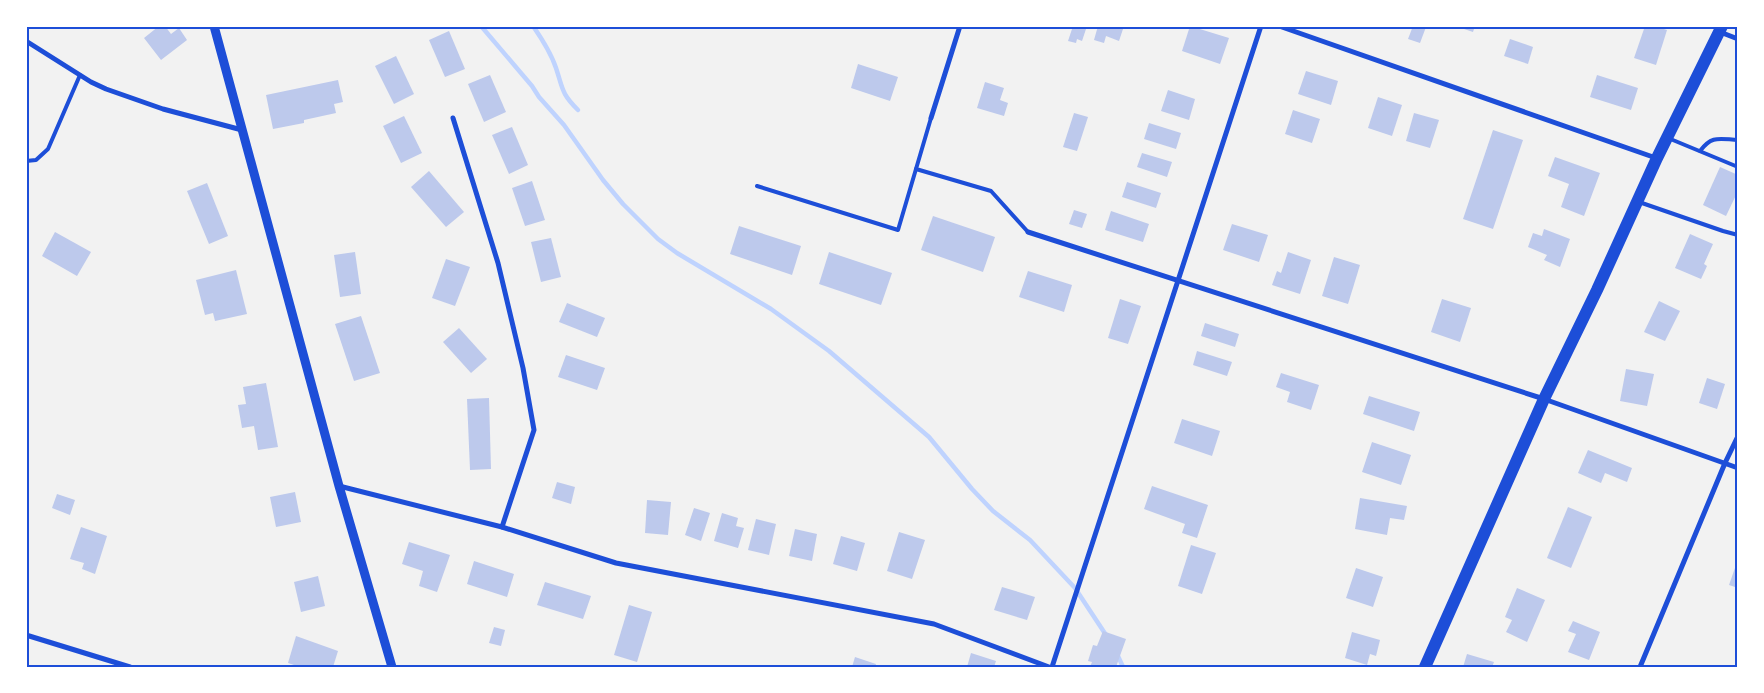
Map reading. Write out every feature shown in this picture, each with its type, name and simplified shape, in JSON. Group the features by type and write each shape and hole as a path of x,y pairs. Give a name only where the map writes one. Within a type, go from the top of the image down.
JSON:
{"main road":[{"path":"1424,667 1544,399 1667,137 1721,29"}],"street":[{"path":"214,26 339,486 392,667"},
{"path":"931,118 960,26"},
{"path":"339,486 502,527 616,563 934,624 1051,667 1261,26"},
{"path":"1279,26 1657,158"},
{"path":"1721,29 1738,39"},
{"path":"26,41 106,90 164,109 242,130"},
{"path":"453,118 498,263 523,368 534,430 502,527"},
{"path":"1028,232 1544,399 1738,468"},
{"path":"1640,667 1738,436"},
{"path":"26,635 130,667"}],"lane":[{"path":"26,161 36,160 48,149 80,75"},
{"path":"757,186 898,230 931,118"},
{"path":"1667,137 1738,167"},
{"path":"1700,151 1708,142 1718,138 1738,140"},
{"path":"916,169 990,191 1028,232"},
{"path":"1637,202 1723,232 1738,235"}],"building":[{"path":"159,26 165,26 171,34 179,28 187,40 161,60 144,38"},
{"path":"1073,26 1087,26 1082,41 1077,39 1076,43 1068,41"},
{"path":"1098,26 1124,26 1119,41 1106,36 1104,43 1094,40"},
{"path":"1190,26 1229,38 1220,64 1182,51"},
{"path":"1413,26 1426,27 1420,43 1408,39"},
{"path":"1455,26 1475,26 1473,32"},
{"path":"1645,26 1654,26 1667,30 1656,65 1634,58"},
{"path":"449,31 465,69 445,77 429,40"},
{"path":"1510,39 1533,47 1528,64 1504,56"},
{"path":"396,56 414,94 394,104 375,66"},
{"path":"858,64 898,77 890,101 851,88"},
{"path":"1306,71 1338,81 1331,105 1298,94"},
{"path":"490,75 506,112 484,122 468,84"},
{"path":"1597,75 1638,88 1631,110 1590,97"},
{"path":"338,80 343,102 334,104 336,113 304,120 304,123 273,129 266,95"},
{"path":"985,82 1004,88 1000,100 1008,103 1004,116 977,108"},
{"path":"1168,90 1195,99 1189,120 1161,111"},
{"path":"1378,97 1402,105 1392,136 1368,128"},
{"path":"1293,110 1320,119 1312,143 1285,134"},
{"path":"1074,113 1088,117 1077,151 1063,147"},
{"path":"1414,113 1439,120 1430,148 1406,141"},
{"path":"404,116 422,153 401,163 383,126"},
{"path":"1149,123 1181,133 1176,149 1144,139"},
{"path":"512,127 528,165 509,174 492,135"},
{"path":"1493,130 1523,140 1493,229 1463,219"},
{"path":"1142,153 1172,162 1167,177 1137,167"},
{"path":"1555,157 1600,173 1584,216 1561,207 1569,184 1548,176"},
{"path":"1720,167 1738,175 1738,191 1726,216 1703,205"},
{"path":"429,171 464,212 446,227 411,187"},
{"path":"532,181 545,220 525,226 512,188"},
{"path":"1127,182 1161,193 1156,208 1122,197"},
{"path":"207,183 228,236 209,244 187,191"},
{"path":"1074,210 1087,214 1082,228 1069,224"},
{"path":"1111,211 1149,224 1143,242 1105,230"},
{"path":"933,216 995,237 983,272 921,250"},
{"path":"1232,224 1268,235 1259,262 1223,250"},
{"path":"739,226 801,246 792,275 730,254"},
{"path":"1544,229 1570,239 1560,267 1544,260 1547,255 1528,247 1533,233 1542,236"},
{"path":"55,232 91,252 77,276 42,256"},
{"path":"1690,234 1713,244 1704,264 1707,266 1701,279 1675,268"},
{"path":"551,238 561,277 541,282 531,242"},
{"path":"355,252 361,294 340,297 334,255"},
{"path":"829,252 892,273 881,305 819,284"},
{"path":"1288,252 1311,260 1300,294 1272,285 1277,271 1281,273"},
{"path":"1334,257 1360,265 1348,304 1322,296"},
{"path":"446,259 470,267 455,306 432,298"},
{"path":"236,270 247,314 215,321 213,313 205,315 196,280"},
{"path":"1028,271 1072,285 1064,312 1019,297"},
{"path":"1120,299 1141,306 1128,344 1108,338"},
{"path":"1442,299 1471,308 1460,342 1431,332"},
{"path":"1659,301 1680,311 1665,341 1644,332"},
{"path":"567,303 605,318 597,337 559,322"},
{"path":"361,316 380,373 354,381 335,324"},
{"path":"1205,323 1239,334 1235,347 1201,336"},
{"path":"459,328 487,359 471,373 443,342"},
{"path":"1197,351 1232,362 1227,376 1193,365"},
{"path":"566,355 605,368 597,390 558,377"},
{"path":"1626,369 1654,374 1647,406 1620,401"},
{"path":"1281,373 1319,385 1311,410 1287,402 1290,392 1276,387"},
{"path":"1707,378 1725,384 1717,409 1699,403"},
{"path":"266,383 278,447 258,450 254,426 242,428 238,405 246,404 243,387"},
{"path":"1369,396 1420,412 1414,431 1363,414"},
{"path":"489,398 491,469 470,470 467,399"},
{"path":"1182,419 1220,431 1212,456 1174,443"},
{"path":"1372,442 1411,455 1401,485 1362,472"},
{"path":"1588,450 1632,468 1627,482 1605,473 1601,483 1578,473"},
{"path":"557,482 575,487 571,504 552,498"},
{"path":"1152,486 1208,505 1197,538 1182,533 1185,524 1144,509"},
{"path":"295,492 301,522 276,527 270,497"},
{"path":"57,494 75,500 70,515 52,508"},
{"path":"1360,498 1407,506 1404,520 1390,518 1387,535 1355,529"},
{"path":"647,500 671,502 668,535 645,533"},
{"path":"1568,507 1592,517 1571,568 1547,558"},
{"path":"694,508 710,513 701,541 685,535"},
{"path":"722,513 738,518 736,526 744,528 738,548 714,541"},
{"path":"756,519 776,524 769,555 748,550"},
{"path":"81,527 107,536 95,574 82,569 84,563 70,559"},
{"path":"795,529 817,534 812,561 789,556"},
{"path":"899,532 925,540 912,579 887,571"},
{"path":"841,536 865,543 857,571 833,564"},
{"path":"409,542 450,555 437,592 419,586 423,571 402,564"},
{"path":"1191,545 1216,553 1202,594 1178,586"},
{"path":"474,561 514,574 507,597 467,584"},
{"path":"1736,565 1738,566 1738,588 1729,585"},
{"path":"1356,568 1383,577 1373,607 1346,598"},
{"path":"318,576 325,606 301,612 294,582"},
{"path":"545,582 591,596 583,619 537,605"},
{"path":"1002,587 1035,597 1027,620 994,610"},
{"path":"1517,588 1545,600 1527,642 1506,632 1512,620 1505,617"},
{"path":"629,605 652,612 637,662 614,655"},
{"path":"1573,621 1600,632 1589,660 1568,652 1576,634 1568,631"},
{"path":"494,627 505,630 501,646 489,643"},
{"path":"1103,631 1126,639 1116,667 1090,667 1092,662 1088,661 1093,645 1097,646"},
{"path":"1352,632 1380,640 1376,656 1370,654 1367,665 1345,658"},
{"path":"296,636 338,651 333,667 300,667 288,663"},
{"path":"971,653 996,661 994,667 967,667"},
{"path":"1467,654 1494,662 1492,667 1463,667"},
{"path":"855,657 876,664 875,667 852,667"}],"waterway":[{"path":"481,26 564,125 603,180 623,204 658,239 677,253 771,309 829,351 929,437 993,511 1030,540 1075,588 1106,635"},
{"path":"533,26 552,57 565,95 578,110"},
{"path":"1117,654 1123,667"}]}
